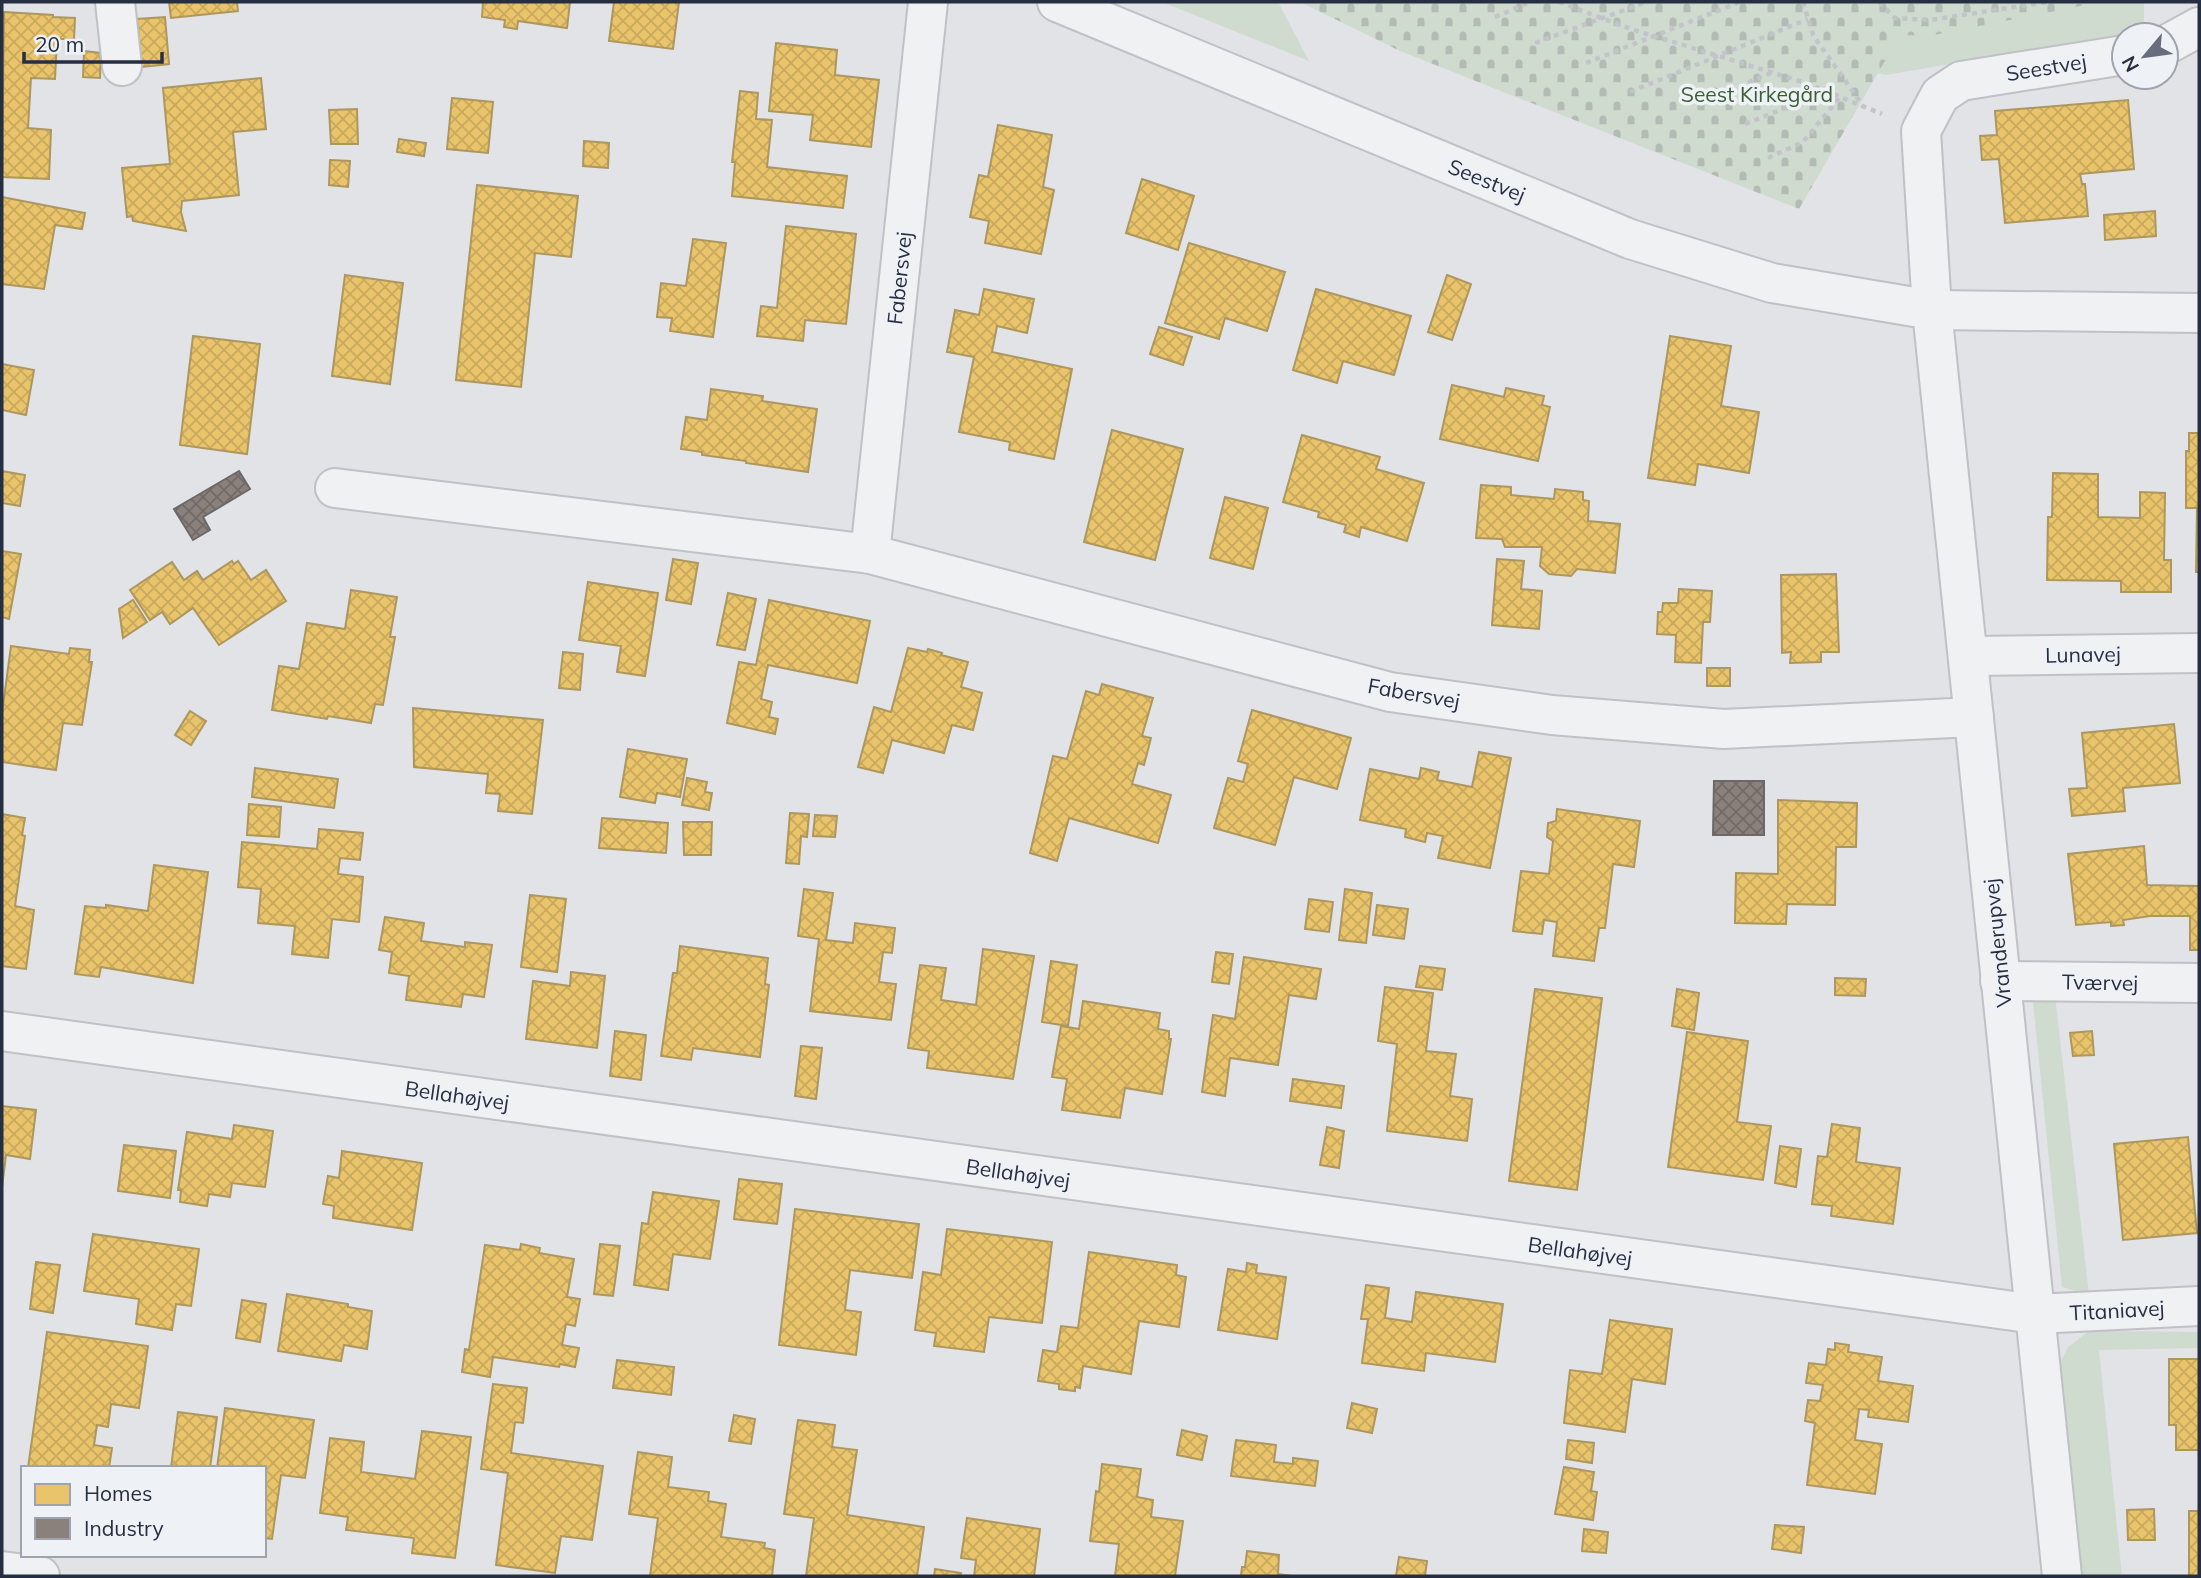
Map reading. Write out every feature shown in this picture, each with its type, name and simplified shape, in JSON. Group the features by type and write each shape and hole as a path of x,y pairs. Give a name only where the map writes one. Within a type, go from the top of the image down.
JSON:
{"street":[{"path":"115,2 122,66"},
{"name":"Fabersvej","path":"870,554 928,2"},
{"name":"Seestvej","path":"1057,2 1630,239 1772,283 1932,310 2199,313"},
{"path":"2180,37 2199,27"},
{"name":"Seestvej","path":"1921,131 1940,95 1961,81 2110,57"},
{"path":"1921,131 1932,310"},
{"name":"Vranderupvej","path":"1932,310 2062,1576"},
{"name":"Fabersvej","path":"335,488 870,554 1390,692 1552,715 1724,729 1974,717"},
{"name":"Lunavej","path":"1968,656 2199,653"},
{"name":"Tværvej","path":"2000,981 2199,983"},
{"name":"Bellahøjvej","path":"2,1031 2035,1314"},
{"name":"Titaniavej","path":"2035,1314 2199,1306"},
{"path":"2,1571 40,1576"}],"path":[{"path":"1495,17 1530,2"},
{"path":"1559,2 1653,37 1719,55 1840,97 1921,131"},
{"path":"1535,43 1646,2"},
{"path":"1587,63 1740,2"},
{"path":"1803,2 1813,35 1863,106"},
{"path":"1879,2 1895,18 1930,20 2048,2"},
{"path":"2007,8 2011,2"},
{"path":"1630,92 1808,19"},
{"path":"1702,102 1772,73"},
{"path":"1745,124 1825,92"},
{"path":"1768,158 1803,142 1840,97"}],"green space":[{"path":"1162,2 1278,2 1309,61"},
{"name":"Seest Kirkegård","path":"1300,2 2101,2 1929,36 1900,35 1799,209 1400,51"},
{"path":"1862,2 2144,2 2144,21 2110,21 2110,37 1886,75 1855,67"},
{"path":"2054,987 2089,1295 2062,1287 2032,992"},
{"path":"2089,1331 2199,1332 2199,1348 2099,1350 2122,1576 2081,1576 2060,1363 2068,1347"}],"building: Homes":[{"path":"169,2 237,2 238,11 171,18"},
{"path":"483,2 570,2 567,28 518,21 517,29 504,27 505,20 482,17"},
{"path":"614,2 679,2 673,49 609,41"},
{"path":"4,12 75,18 74,39 57,39 55,79 31,78 28,128 51,130 49,179 2,177"},
{"path":"165,17 169,64 142,67 137,19"},
{"path":"776,43 837,50 835,75 879,80 871,147 810,140 813,115 769,111"},
{"path":"84,51 101,53 100,78 83,77"},
{"path":"261,78 266,129 233,132 239,195 182,201 181,212 186,231 133,221 132,216 127,217 122,168 170,164 163,88"},
{"path":"740,91 758,93 756,119 772,120 767,167 847,176 843,208 732,196 735,162 732,162"},
{"path":"452,98 493,102 488,153 447,149"},
{"path":"2128,100 2134,169 2080,174 2082,184 2085,184 2088,216 2005,223 1999,159 1982,160 1980,136 1997,135 1995,111"},
{"path":"357,109 358,144 331,144 329,110"},
{"path":"998,125 1052,135 1043,187 1054,190 1041,254 985,243 989,221 970,217 979,175 988,177"},
{"path":"399,139 426,143 424,156 397,152"},
{"path":"584,141 609,143 608,168 583,166"},
{"path":"330,160 350,161 348,187 329,185"},
{"path":"1142,179 1194,196 1178,250 1126,233"},
{"path":"477,185 578,196 571,257 535,253 521,387 456,380"},
{"path":"2,197 85,213 82,229 55,225 44,289 2,284"},
{"path":"2155,211 2156,236 2105,240 2104,215"},
{"path":"786,226 856,234 846,324 805,320 803,341 757,336 761,306 777,308"},
{"path":"693,239 726,243 713,337 670,331 672,318 657,317 661,283 686,286"},
{"path":"1189,243 1285,272 1267,331 1225,318 1219,339 1165,323"},
{"path":"345,275 403,283 390,384 332,376"},
{"path":"1447,275 1471,284 1452,340 1428,332"},
{"path":"984,289 1034,299 1027,333 997,326 992,352 1072,369 1054,459 1009,450 1010,442 959,432 974,357 947,352 955,310 979,315"},
{"path":"1316,289 1411,316 1394,375 1343,361 1337,383 1293,370"},
{"path":"1159,327 1192,337 1183,365 1150,354"},
{"path":"193,336 260,344 247,454 180,445"},
{"path":"1670,336 1731,346 1721,406 1759,412 1749,473 1698,464 1695,485 1648,478"},
{"path":"2,364 34,370 26,415 2,410"},
{"path":"1452,385 1504,397 1506,388 1544,396 1542,405 1550,407 1538,461 1440,439"},
{"path":"711,389 763,396 762,401 817,409 808,472 746,463 681,449 686,417 707,420"},
{"path":"1112,430 1183,449 1155,560 1084,542"},
{"path":"2189,433 2199,433 2199,572 2196,572 2197,508 2186,508 2186,451 2189,451"},
{"path":"1302,435 1380,457 1376,469 1424,483 1407,541 1361,527 1359,537 1344,532 1346,525 1318,517 1319,512 1283,502"},
{"path":"2,471 25,475 20,506 2,503"},
{"path":"2053,473 2098,474 2098,517 2140,518 2140,492 2165,493 2164,560 2171,560 2171,592 2121,592 2121,581 2047,580 2048,517 2052,517"},
{"path":"1481,485 1511,487 1511,495 1554,499 1555,489 1583,492 1583,500 1589,501 1588,521 1620,524 1615,573 1577,569 1571,576 1549,574 1540,566 1542,547 1505,547 1502,539 1476,538"},
{"path":"1225,497 1268,508 1253,569 1210,558"},
{"path":"2,551 21,554 9,619 2,617"},
{"path":"673,559 698,563 691,604 666,600"},
{"path":"1497,559 1524,561 1521,589 1542,591 1539,629 1492,625"},
{"path":"232,561 234,564 238,561 251,580 266,570 286,601 219,645 193,608 170,624 162,612 150,620 130,590 172,562 184,580 197,571 203,580"},
{"path":"1836,574 1839,652 1821,652 1821,662 1790,663 1791,652 1782,653 1781,575"},
{"path":"588,582 658,593 645,676 617,672 621,646 579,640"},
{"path":"1679,589 1712,591 1710,622 1703,622 1701,663 1675,662 1676,635 1657,634 1658,612 1662,612 1663,603 1678,603"},
{"path":"351,590 397,597 390,637 395,637 383,705 375,704 371,723 272,710 279,666 299,669 307,623 345,629"},
{"path":"728,593 756,599 745,650 717,645"},
{"path":"133,600 147,622 123,638 119,609"},
{"path":"769,600 870,621 857,683 768,665 761,699 772,702 769,717 778,719 775,734 727,723 739,662 756,665"},
{"path":"11,646 69,654 70,648 90,650 89,662 92,662 82,725 63,723 56,770 2,762 2,713"},
{"path":"908,648 927,652 928,649 968,662 961,687 982,693 973,730 952,725 944,753 892,740 883,773 858,767 874,707 891,712"},
{"path":"563,652 583,654 580,690 559,688"},
{"path":"1707,668 1730,668 1730,686 1707,686"},
{"path":"1102,684 1153,698 1142,736 1151,738 1144,765 1138,763 1132,784 1171,795 1158,843 1069,818 1057,861 1030,853 1053,756 1067,759 1086,691 1099,695"},
{"path":"413,708 543,720 532,814 498,811 500,794 486,793 488,774 414,767"},
{"path":"1252,710 1351,738 1337,789 1294,777 1275,845 1214,828 1228,778 1243,782 1248,764 1238,761"},
{"path":"190,711 206,721 191,745 175,735"},
{"path":"2174,724 2180,783 2123,788 2125,811 2072,816 2069,789 2087,788 2082,733"},
{"path":"628,749 687,759 680,797 657,793 655,803 620,797"},
{"path":"1479,752 1511,758 1490,868 1438,858 1443,836 1427,833 1425,842 1405,837 1406,829 1360,820 1370,769 1419,779 1421,768 1439,772 1437,780 1472,787"},
{"path":"255,768 338,779 334,808 252,797"},
{"path":"687,778 707,782 705,792 712,793 709,810 682,805"},
{"path":"1778,800 1857,803 1856,847 1836,847 1835,905 1787,904 1786,924 1735,923 1736,873 1778,874"},
{"path":"249,804 281,807 279,837 247,835"},
{"path":"1557,809 1640,821 1634,867 1613,864 1605,928 1599,928 1594,961 1553,956 1557,922 1544,920 1542,934 1513,931 1521,871 1549,874 1553,841 1547,837 1548,823 1556,821"},
{"path":"790,813 809,814 807,837 801,836 799,864 786,863"},
{"path":"2,814 25,818 15,906 34,910 26,969 2,966"},
{"path":"815,815 837,816 835,837 813,836"},
{"path":"602,818 668,823 666,853 599,848"},
{"path":"683,822 712,822 711,855 684,855"},
{"path":"319,829 363,833 360,860 340,858 338,874 363,877 359,922 332,919 328,958 292,954 295,926 258,923 261,889 238,887 242,842 317,849"},
{"path":"2144,846 2147,885 2199,886 2199,950 2190,950 2190,916 2150,916 2123,920 2124,925 2111,926 2111,922 2076,925 2068,854"},
{"path":"154,865 208,872 193,983 101,967 99,977 75,974 85,906 106,908 106,905 148,911"},
{"path":"804,889 833,893 826,940 853,943 855,923 895,928 892,953 883,952 879,982 896,984 891,1020 810,1011 819,939 798,936"},
{"path":"1345,889 1372,893 1366,943 1339,940"},
{"path":"530,895 566,899 557,972 521,967"},
{"path":"1309,899 1333,902 1329,932 1305,929"},
{"path":"1377,905 1408,909 1404,939 1373,935"},
{"path":"385,917 424,923 421,941 465,947 465,942 492,945 484,997 463,994 461,1007 406,1000 409,976 389,973 392,952 379,950"},
{"path":"680,946 768,958 765,984 769,985 760,1057 693,1048 691,1060 661,1056 673,973 677,973"},
{"path":"983,949 1034,956 1013,1079 927,1068 929,1051 908,1048 920,965 946,968 941,1000 976,1005"},
{"path":"1216,952 1233,954 1229,984 1212,982"},
{"path":"1244,957 1321,969 1316,999 1289,995 1278,1065 1230,1058 1225,1096 1202,1092 1213,1015 1235,1019"},
{"path":"1051,961 1077,965 1068,1026 1042,1022"},
{"path":"1420,966 1445,969 1442,990 1416,987"},
{"path":"571,972 605,976 597,1048 526,1039 533,981 570,986"},
{"path":"1835,978 1866,979 1865,996 1835,995"},
{"path":"1385,987 1433,993 1426,1051 1456,1054 1450,1096 1472,1099 1467,1141 1387,1131 1397,1044 1378,1041"},
{"path":"1535,989 1602,998 1577,1190 1509,1181"},
{"path":"1677,989 1699,993 1694,1030 1672,1026"},
{"path":"1083,1001 1160,1013 1158,1029 1169,1031 1171,1039 1162,1094 1125,1088 1120,1118 1062,1110 1067,1079 1052,1077 1061,1026 1079,1029"},
{"path":"615,1031 646,1035 641,1080 610,1076"},
{"path":"2092,1031 2094,1055 2073,1056 2070,1033"},
{"path":"1687,1032 1748,1041 1737,1122 1771,1126 1763,1180 1668,1167"},
{"path":"801,1046 822,1048 816,1099 795,1096"},
{"path":"1293,1079 1344,1086 1341,1108 1290,1101"},
{"path":"2,1106 36,1110 30,1159 6,1155 2,1188"},
{"path":"1832,1124 1860,1128 1856,1162 1900,1168 1893,1224 1831,1216 1832,1206 1812,1204 1818,1156 1827,1157"},
{"path":"234,1125 273,1131 265,1187 232,1183 230,1197 209,1194 207,1206 180,1202 181,1190 178,1190 187,1132 232,1139"},
{"path":"1327,1127 1344,1131 1339,1168 1320,1165"},
{"path":"2188,1137 2197,1233 2123,1240 2114,1144"},
{"path":"124,1145 176,1151 170,1198 118,1191"},
{"path":"1780,1146 1801,1149 1796,1187 1775,1183"},
{"path":"342,1151 422,1163 412,1230 333,1218 334,1206 323,1204 328,1176 339,1178"},
{"path":"739,1179 782,1184 777,1224 734,1219"},
{"path":"653,1192 719,1201 710,1259 673,1254 668,1290 634,1285 642,1223 648,1224"},
{"path":"795,1209 919,1224 912,1278 850,1270 845,1310 861,1312 856,1355 779,1345"},
{"path":"947,1229 1052,1242 1042,1323 989,1317 984,1352 934,1346 936,1333 915,1330 923,1272 941,1275"},
{"path":"93,1234 199,1249 191,1306 176,1304 172,1330 136,1324 139,1299 84,1291"},
{"path":"521,1244 540,1248 539,1253 574,1259 567,1297 580,1299 575,1326 566,1324 562,1345 579,1348 575,1367 493,1357 490,1377 462,1372 465,1349 469,1350 485,1245 520,1250"},
{"path":"600,1244 620,1246 613,1296 594,1294"},
{"path":"1089,1252 1177,1265 1176,1275 1186,1277 1179,1327 1139,1321 1131,1374 1083,1366 1080,1388 1075,1387 1075,1391 1059,1389 1059,1384 1038,1381 1043,1350 1057,1352 1061,1326 1078,1328"},
{"path":"36,1262 60,1265 53,1313 30,1309"},
{"path":"1247,1263 1257,1265 1256,1273 1286,1277 1277,1339 1218,1330 1228,1269 1246,1272"},
{"path":"1366,1285 1389,1288 1385,1318 1412,1322 1416,1292 1503,1304 1495,1362 1426,1353 1424,1371 1362,1363 1368,1319 1361,1319"},
{"path":"287,1294 348,1304 348,1307 372,1311 367,1349 344,1345 341,1361 278,1351"},
{"path":"242,1300 266,1304 260,1342 236,1338"},
{"path":"1610,1320 1672,1329 1665,1384 1632,1379 1625,1432 1564,1423 1570,1370 1602,1374"},
{"path":"47,1332 148,1346 139,1408 111,1404 108,1427 97,1425 94,1445 112,1448 109,1466 28,1466"},
{"path":"1835,1343 1849,1345 1848,1352 1882,1357 1878,1381 1913,1386 1908,1422 1868,1417 1869,1410 1859,1409 1855,1440 1882,1444 1875,1494 1807,1485 1815,1423 1805,1421 1808,1400 1820,1401 1823,1385 1806,1383 1809,1363 1826,1365 1828,1349 1835,1350"},
{"path":"2169,1359 2199,1359 2199,1450 2176,1450 2176,1425 2169,1425"},
{"path":"617,1360 674,1367 671,1395 613,1388"},
{"path":"493,1384 527,1388 523,1423 515,1422 511,1453 603,1466 592,1540 561,1536 555,1573 496,1565 508,1473 481,1469"},
{"path":"1352,1403 1377,1409 1372,1433 1347,1428"},
{"path":"225,1408 314,1420 305,1478 281,1475 272,1539 266,1538 266,1466 217,1466"},
{"path":"178,1412 217,1417 210,1466 171,1466"},
{"path":"734,1415 755,1419 751,1444 729,1441"},
{"path":"798,1420 835,1425 832,1447 857,1450 847,1515 924,1527 917,1576 806,1576 814,1518 784,1514"},
{"path":"1182,1430 1207,1436 1202,1460 1177,1455"},
{"path":"422,1431 471,1437 455,1558 412,1553 414,1538 346,1530 348,1517 320,1513 330,1438 364,1442 361,1472 415,1479"},
{"path":"1236,1440 1276,1445 1274,1462 1293,1464 1293,1458 1318,1461 1315,1486 1231,1476"},
{"path":"1568,1440 1594,1443 1592,1463 1566,1459"},
{"path":"638,1452 672,1457 668,1487 709,1492 708,1501 726,1504 721,1537 765,1543 764,1548 775,1550 772,1576 650,1576 658,1518 629,1514"},
{"path":"1102,1464 1141,1469 1137,1497 1153,1500 1151,1517 1183,1521 1175,1576 1115,1576 1119,1544 1090,1541"},
{"path":"1564,1467 1594,1472 1591,1491 1597,1492 1593,1520 1555,1514"},
{"path":"2154,1509 2155,1540 2128,1540 2127,1510"},
{"path":"2189,1511 2199,1511 2199,1576 2189,1576"},
{"path":"967,1518 1040,1529 1034,1576 974,1576 976,1560 961,1558"},
{"path":"1775,1525 1804,1527 1801,1553 1772,1549"},
{"path":"1584,1529 1608,1532 1606,1553 1582,1551"},
{"path":"1247,1551 1279,1555 1278,1574 1292,1576 1241,1576"},
{"path":"1399,1557 1427,1561 1425,1576 1396,1576"},
{"path":"935,1569 961,1573 960,1576 934,1576"}],"building: Industry":[{"path":"239,471 250,489 203,517 210,530 193,540 174,509"},
{"path":"1714,781 1764,781 1764,835 1713,835"}]}
